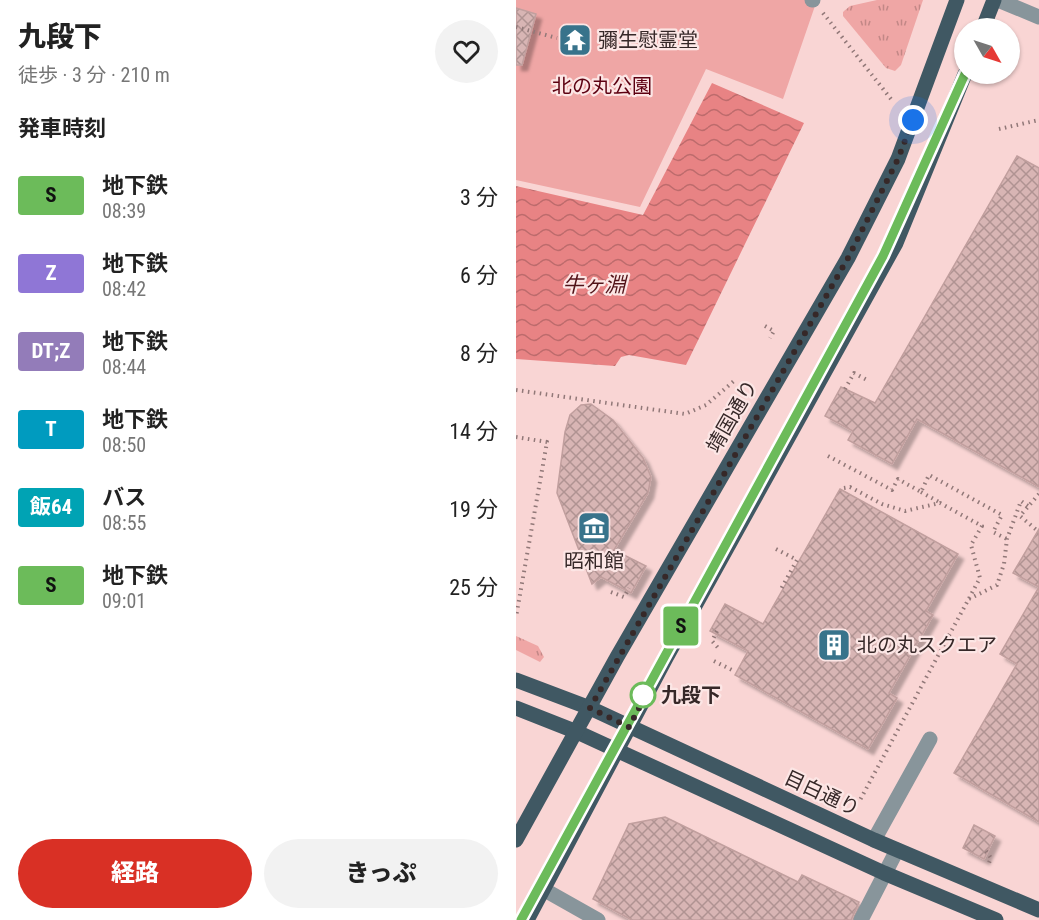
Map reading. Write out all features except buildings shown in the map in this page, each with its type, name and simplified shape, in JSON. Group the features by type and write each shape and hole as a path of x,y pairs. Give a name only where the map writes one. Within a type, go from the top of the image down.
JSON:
{"main road":[{"name":"靖国通り","path":"516,840 848,258 898,159 957,0"},
{"path":"987,18 996,0"},
{"path":"526,920 629,727 896,243 961,84"},
{"name":"目白通り","path":"516,680 590,708 874,840 1039,910"},
{"path":"516,708 577,732 884,873 996,920"}],"street":[{"path":"996,0 1039,17"},
{"path":"874,840 930,739"},
{"path":"861,920 897,850"},
{"path":"543,889 598,920"}],"path":[{"path":"813,0 891,99"},
{"path":"516,27 557,39"},
{"path":"999,129 1039,120"},
{"path":"765,326 774,331 771,339"},
{"path":"845,389 854,373 869,381"},
{"path":"516,390 685,414 706,405 734,381"},
{"path":"516,437 547,442 516,617"},
{"path":"828,456 892,490 898,479 982,526 971,545 980,578 860,800"},
{"path":"860,473 861,465"},
{"path":"921,492 929,475 1002,515 993,532 1007,539"},
{"path":"844,488 849,486 882,504 905,511 940,503"},
{"path":"1039,494 1020,516 1039,532"},
{"path":"968,600 997,585 1005,564 1007,539 1021,501 1028,506"},
{"path":"776,549 797,560 780,591"},
{"path":"611,592 624,597 629,588"},
{"path":"717,631 712,641 720,650"},
{"path":"714,661 734,671"},
{"path":"986,850 991,858 988,865"}],"green space":[{"name":"北の丸公園","path":"516,0 817,0 783,99 706,69 640,207 516,180"},
{"path":"877,0 923,0 901,65 895,71 886,68 843,16 843,12 850,6"},
{"path":"516,636 538,646 544,657 540,662 516,650"}],"water":[{"name":"牛ヶ淵","path":"712,83 804,123 686,365 629,355 621,357 615,366 516,359 516,186 643,215"}],"metro line":[{"name":"S","path":"521,920 883,256 960,84"}],"place":[{"name":"彌生慰霊堂","path":"575,40"},
{"name":"昭和館","path":"594,528"},
{"name":"北の丸スクエア","path":"834,645"},
{"name":"九段下","path":"643,695"}],"route":[{"path":"643,695 647,693 629,727 590,708 617,657 848,258 898,159 913,120"}]}
